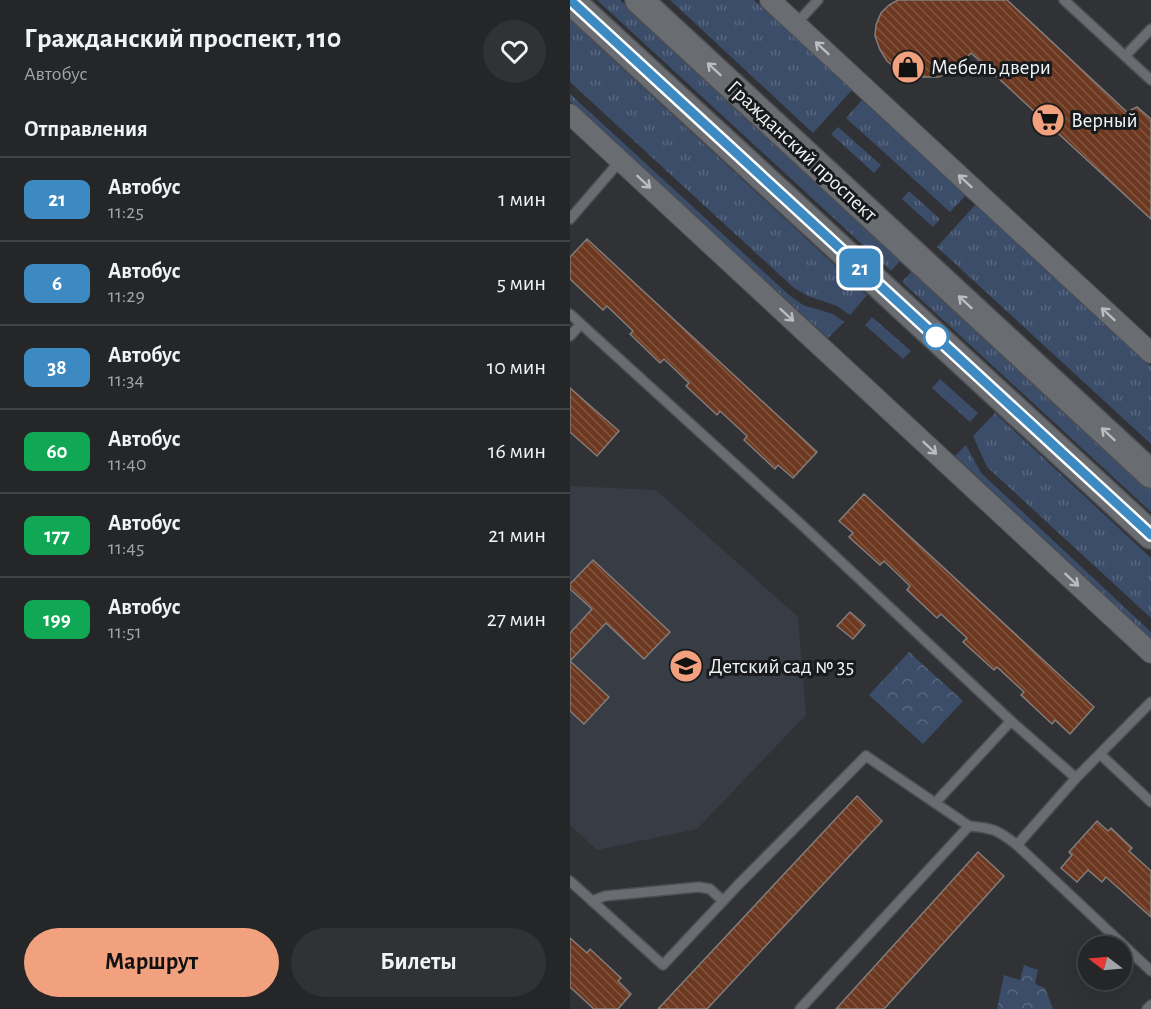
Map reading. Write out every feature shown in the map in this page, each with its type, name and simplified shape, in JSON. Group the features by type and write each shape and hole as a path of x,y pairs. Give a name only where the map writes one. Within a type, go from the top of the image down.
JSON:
{"main road":[{"path":"570,0 1151,535"},
{"name":"Гражданский проспект","path":"639,0 1151,474"}],"street":[{"path":"770,0 1151,353"},
{"path":"570,114 1151,653"}],"lane":[{"path":"796,24 818,0"},
{"path":"1064,0 1151,80"},
{"path":"1125,56 1151,29"},
{"path":"570,219 620,161"},
{"path":"570,314 800,523 1011,721 1076,778"},
{"path":"570,336 581,324"},
{"path":"1017,845 1076,778 1151,702"},
{"path":"935,802 1011,721"},
{"path":"1100,754 1151,802"},
{"path":"570,881 663,965 866,756 969,825 1001,832 1151,970"},
{"path":"800,1009 969,825"},
{"path":"592,901 604,896 699,886 710,888 723,901"},
{"path":"1148,1009 1151,1005"}],"shaded area":[{"name":"Детский сад № 35","path":"570,486 656,490 798,617 806,715 697,829 597,850 570,825"}],"green space":[{"path":"597,0 620,0 901,260 891,271"},
{"path":"670,0 754,0 852,90 813,133"},
{"path":"570,20 867,295 850,315 837,306 808,296 794,288 570,82"},
{"path":"570,94 789,295 803,305 833,314 844,322 828,338 570,101"},
{"path":"862,100 966,195 950,212 846,118"},
{"path":"838,127 881,165 874,173 831,134"},
{"path":"909,191 940,219 933,227 902,199"},
{"path":"976,204 1151,366 1151,444 937,247"},
{"path":"913,270 1151,490 1151,512 902,282"},
{"path":"872,317 911,351 903,359 865,325"},
{"path":"940,379 978,413 970,422 932,388"},
{"path":"995,413 1151,558 1151,618 987,467 973,436"},
{"path":"966,445 981,473 1151,632 1151,638 955,456"},
{"path":"909,652 963,701 923,744 869,695"},
{"path":"1024,965 1038,970 1035,984 1045,988 1053,1009 997,1009 1004,975 1020,980"}],"building":[{"path":"898,0 1007,0 1127,112 1137,107 1151,119 1151,219 971,53 953,72 938,77 905,74 887,61 875,36 876,25 881,13"},
{"path":"587,239 817,452 793,478 778,465 775,469 744,440 747,436 720,411 717,415 686,386 689,383 664,359 660,363 630,334 633,331 607,306 603,310 570,279 570,257"},
{"path":"570,388 619,431 597,456 570,432"},
{"path":"864,494 1094,707 1070,734 1055,720 1052,724 1021,695 1024,692 997,667 994,670 963,642 967,638 941,614 937,618 907,590 910,586 884,561 880,565 849,537 853,533 839,521"},
{"path":"593,560 670,632 644,659 606,623 570,661 570,633 592,609 570,589 570,584"},
{"path":"850,612 865,625 853,639 837,626"},
{"path":"570,661 609,697 584,724 570,711"},
{"path":"857,796 882,821 707,1009 658,1009"},
{"path":"1097,821 1108,831 1111,828 1132,848 1129,851 1151,871 1151,917 1106,877 1102,882 1088,870 1077,882 1061,868 1072,855 1069,852"},
{"path":"978,852 1004,876 884,1009 836,1009"},
{"path":"570,938 587,953 590,949 621,978 618,981 631,994 618,1009 594,1009 570,987"}],"bus line":[{"name":"21","path":"570,0 1151,535"}],"place":[{"name":"Мебель двери","path":"908,67"},
{"name":"Верный","path":"1048,120"},
{"name":"Детский сад № 35","path":"686,666"}]}
